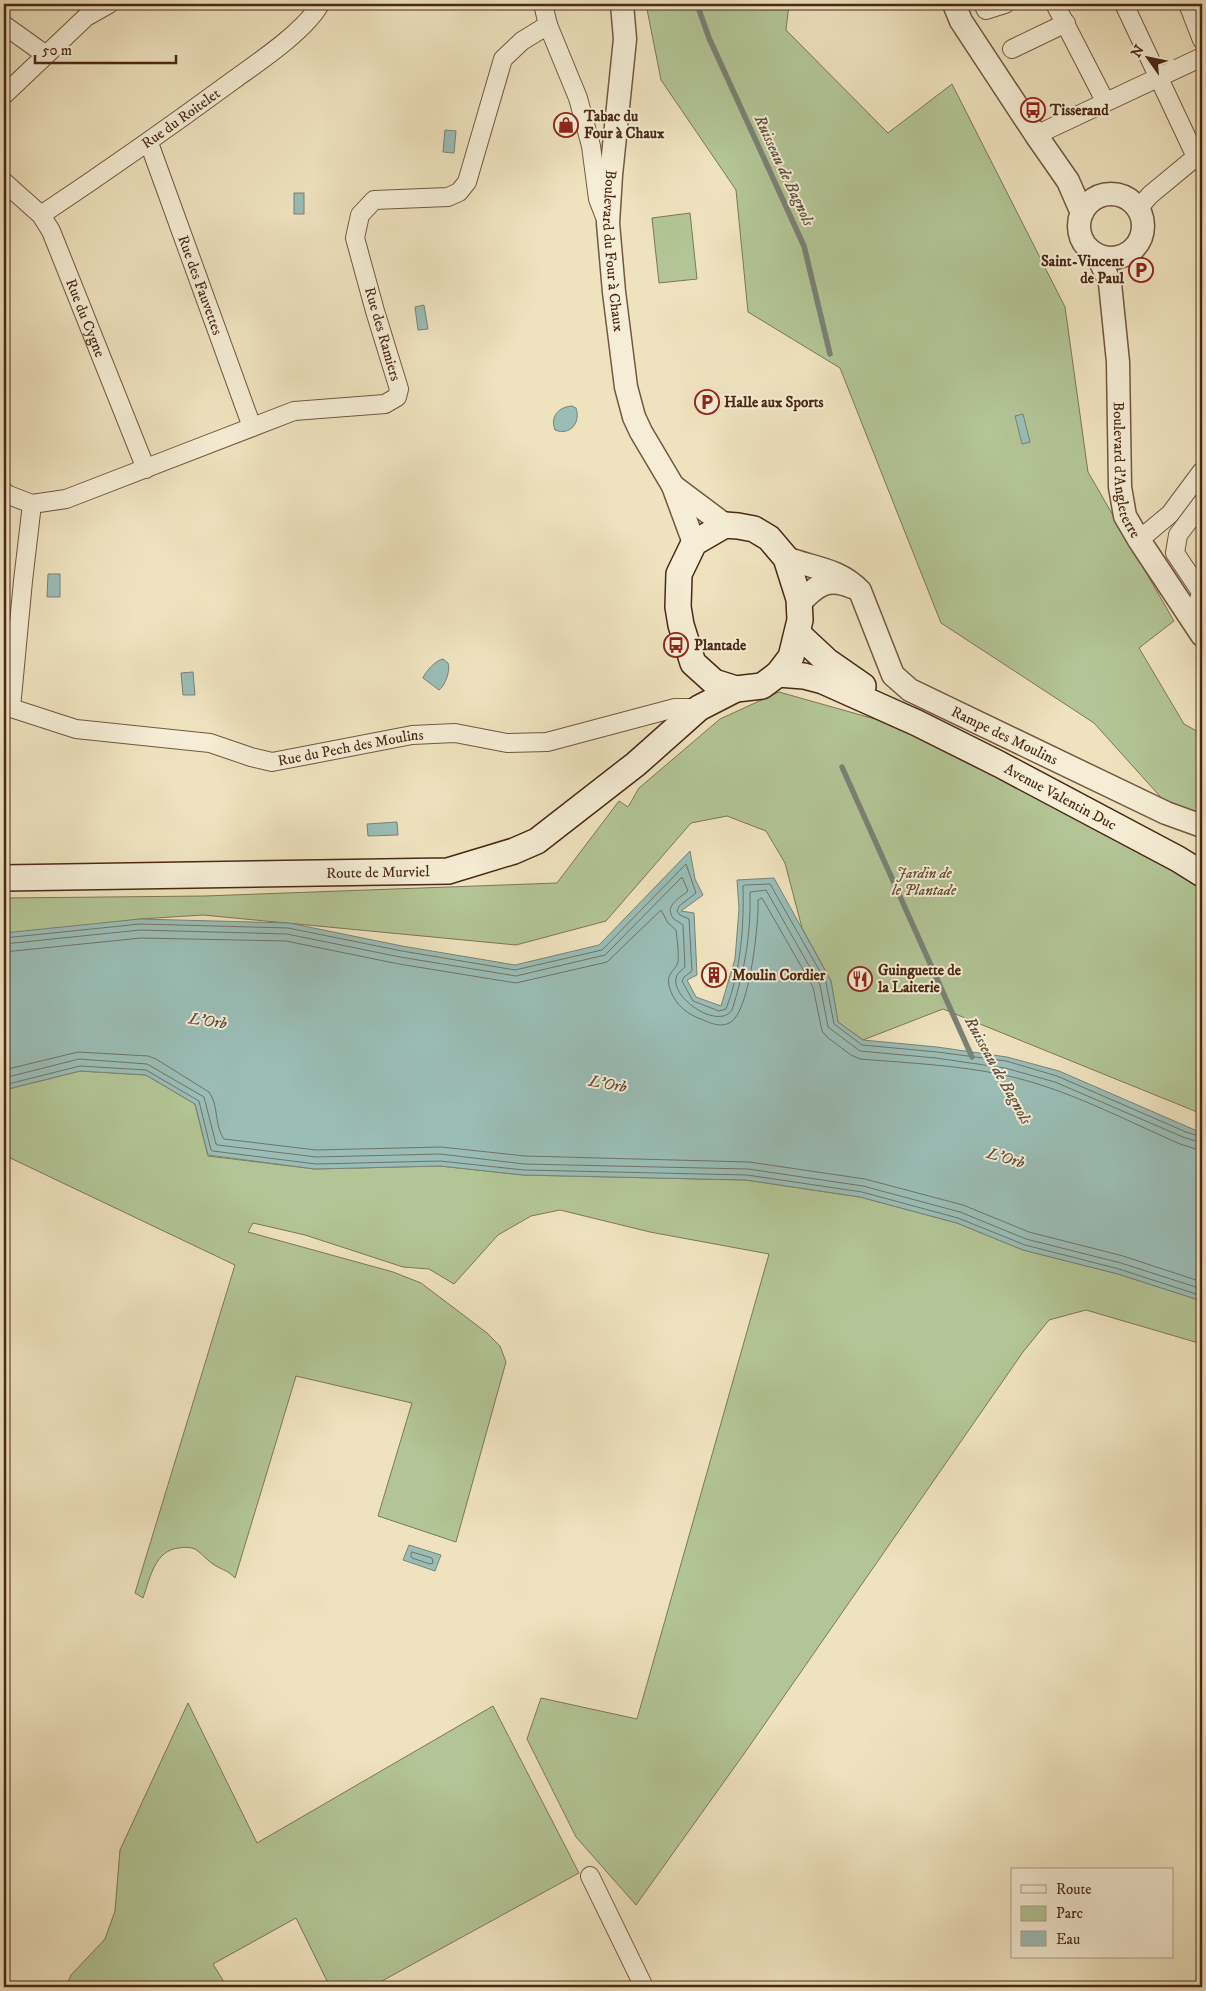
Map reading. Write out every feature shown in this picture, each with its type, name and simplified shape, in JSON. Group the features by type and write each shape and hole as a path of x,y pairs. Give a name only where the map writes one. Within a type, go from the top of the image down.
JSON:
{"main road":[{"path":"725,526 738,526 754,530 769,538 786,558 794,580 799,604 800,620 798,634 791,657 778,674 762,686 725,686 693,663 681,625 678,607 679,574 694,543 725,526"},
{"name":"Avenue Valentin Duc","path":"798,634 826,661 917,723"},
{"name":"Avenue Valentin Duc","path":"778,674 804,676 823,681 917,723 1008,768 1202,874"},
{"name":"Route de Murviel","path":"4,878 448,871 514,851 537,841 621,776 725,686"}],"street":[{"path":"4,95 86,18 109,4"},
{"path":"542,4 548,25 578,98 591,146 598,199 608,223"},
{"name":"Boulevard du Four à Chaux","path":"622,4 624,39 608,223 614,292 626,386 634,417 673,486 694,543"},
{"path":"954,4 962,21 1036,135 1068,181 1089,205"},
{"path":"985,7 1005,4"},
{"path":"1055,4 1105,101"},
{"path":"1124,4 1158,78 1199,154 1150,195 1138,209"},
{"path":"1188,4 1202,40"},
{"name":"Rue du Roitelet","path":"41,215 149,143 274,50 318,9"},
{"path":"1012,49 1066,23"},
{"path":"4,25 46,55"},
{"name":"Rue des Ramiers","path":"32,504 66,499 294,411 385,404 397,397 399,389 375,311 356,238 360,215 374,200 448,197 459,192 467,182 503,59 522,41 548,25"},
{"path":"1036,135 1202,57"},
{"name":"Rue des Fauvettes","path":"149,143 252,427"},
{"name":"Rue du Cygne","path":"4,182 41,215 51,231 146,469"},
{"path":"1115,194 1132,202 1138,209 1144,226 1139,243 1133,250 1108,257 1087,247 1080,233 1079,223 1089,205 1105,195 1115,194"},
{"name":"Boulevard d'Angleterre","path":"1108,257 1118,362 1120,487 1125,516 1198,629"},
{"path":"1139,540 1170,514 1202,472"},
{"name":"Boulevard du Four à Chaux","path":"673,486 725,526"},
{"path":"4,490 6,494 32,504 8,708"},
{"path":"1198,629 1201,592 1175,553 1178,535 1202,503"},
{"path":"786,558 804,565 829,570 853,584 860,591"},
{"path":"799,604 816,587 828,582 844,584 860,591"},
{"name":"Rampe des Moulins","path":"860,591 892,675 910,690 1166,813 1202,826"},
{"name":"Rue du Pech des Moulins","path":"8,708 76,729 210,743 272,762 412,735 455,733 507,743 547,742 675,708 699,708"},
{"path":"590,1876 644,1987"}],"green space":[{"path":"646,4 789,4 786,30 888,133 952,84 1065,307 1088,472 1174,621 1139,648 1184,724 1202,734 1202,843 1094,723 941,623 840,368 748,312 736,190 661,80"},
{"path":"690,213 697,279 659,283 652,218"},
{"name":"Jardin de le Plantade","path":"779,692 914,730 1202,886 1202,1114 943,1009 863,1040 838,1022 831,981 802,928 785,863 766,831 727,816 691,823 606,921 516,945 203,915 140,919 4,937 4,898 205,896 557,883 619,801 628,807 639,788 720,719"},
{"path":"80,1071 146,1075 195,1104 208,1156 315,1169 440,1166 523,1175 746,1180 860,1197 957,1223 1023,1250 1118,1274 1202,1301 1202,1344 1086,1310 1049,1320 1023,1352 746,1751 636,1905 576,1837 527,1739 541,1698 637,1719 769,1254 650,1232 560,1210 531,1216 498,1235 454,1284 429,1269 403,1267 305,1235 253,1223 248,1232 393,1272 421,1283 487,1333 500,1346 506,1362 456,1542 378,1516 412,1403 296,1376 235,1578 213,1564 195,1549 179,1548 171,1550 159,1559 151,1574 143,1598 135,1593 235,1265 4,1155 4,1090"},
{"path":"188,1703 257,1843 493,1706 579,1873 371,1987 330,1987 296,1918 213,1964 227,1987 66,1987 71,1975 105,1939 115,1911 120,1850"}],"water":[{"path":"445,130 456,131 454,153 443,152"},
{"path":"294,193 304,193 304,214 294,214"},
{"path":"424,305 428,329 418,330 415,307"},
{"path":"572,406 576,408 576,423 570,430 555,430 554,417 556,414 563,408"},
{"path":"1023,414 1030,442 1022,444 1015,416"},
{"path":"48,574 60,574 60,597 47,597"},
{"path":"443,659 448,663 449,670 445,682 439,690 423,678 431,667"},
{"path":"193,672 195,695 183,695 181,673"},
{"path":"397,822 398,835 368,836 367,824"},
{"name":"L'Orb","path":"690,851 695,879 703,895 681,911 694,913 697,975 687,980 696,997 721,1006 735,959 739,909 737,880 774,878 831,981 838,1022 863,1040 937,1047 1007,1057 1059,1071 1202,1133 1202,1301 1118,1274 1023,1250 957,1223 860,1197 746,1180 523,1175 440,1166 315,1169 208,1155 195,1104 146,1075 80,1071 4,1090 4,933 140,919 289,923 402,946 515,965 599,945"},
{"path":"409,1545 441,1555 435,1571 403,1560"}],"waterway":[{"name":"Ruisseau de Bagnols","path":"697,4 709,38 804,246 830,354"},
{"name":"Ruisseau de Bagnols","path":"842,767 972,1057"}],"place":[{"name":"Tisserand","path":"1033,110"},
{"name":"Tabac du Four à Chaux","path":"566,125"},
{"name":"Saint-Vincent de Paul","path":"1141,270"},
{"name":"Halle aux Sports","path":"707,402"},
{"name":"Plantade","path":"676,645"},
{"name":"Moulin Cordier","path":"714,975"},
{"name":"Guinguette de la Laiterie","path":"860,979"}]}
